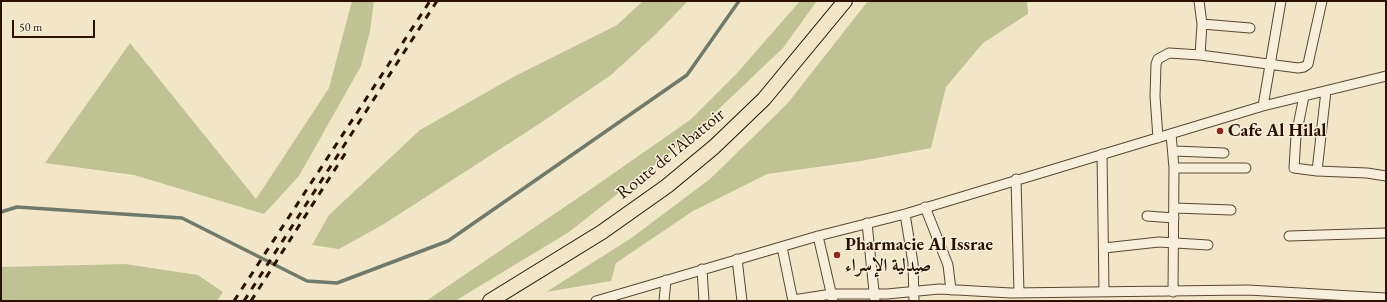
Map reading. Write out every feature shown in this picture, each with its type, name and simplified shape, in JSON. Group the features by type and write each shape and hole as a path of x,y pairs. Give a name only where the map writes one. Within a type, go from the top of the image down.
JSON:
{"main road":[{"name":"Route de l’Abattoir","path":"490,301 602,232 667,186 708,152 764,99 845,1"}],"street":[{"path":"1199,1 1202,24 1200,55"},
{"path":"1263,106 1281,1"},
{"path":"1158,138 1156,112 1156,64 1158,59 1169,53 1200,55 1298,68 1307,66 1322,1"},
{"path":"1202,24 1250,28"},
{"path":"596,301 620,298 666,280 702,269 818,236 905,214 1016,179 1263,106 1386,76"},
{"path":"1317,172 1326,91"},
{"path":"1304,96 1293,166 1297,170 1367,173 1386,176"},
{"path":"1171,134 1174,151 1173,292"},
{"path":"1174,151 1224,153"},
{"path":"1102,154 1104,291"},
{"path":"1174,168 1246,168"},
{"path":"1014,296 1016,179"},
{"path":"925,207 948,265 951,290"},
{"path":"1174,208 1231,210"},
{"path":"905,214 913,263 914,301"},
{"path":"1147,216 1174,218"},
{"path":"867,223 875,298"},
{"path":"1289,236 1386,234"},
{"path":"818,236 833,298"},
{"path":"1104,248 1144,242 1208,245"},
{"path":"782,247 793,300 875,298 914,291 951,290 1014,296 1050,296 1086,291 1104,291 1133,296 1173,292 1248,290 1386,298"},
{"path":"737,259 742,301"},
{"path":"702,269 704,301"},
{"path":"664,301 666,280"},
{"path":"968,291 968,301"},
{"path":"1085,301 1086,291"}],"green space":[{"path":"352,1 374,1 370,31 361,66 299,176 264,214 134,175 45,163 130,43 256,199 329,88"},
{"path":"643,1 688,1 656,34 611,75 539,124 384,224 339,249 312,245 329,215 420,130 515,76 617,25"},
{"path":"800,1 817,1 783,48 685,141 569,232 455,301 426,301 690,120 738,72"},
{"path":"868,1 1027,1 1028,14 983,43 946,87 931,148 861,161 767,174 693,211 616,263 611,281 546,292 630,239 710,179 787,104"},
{"path":"125,264 198,275 223,292 217,301 1,301 1,267"}],"waterway":[{"path":"1,212 17,207 182,218 307,281 337,283 448,241 687,75 739,1"}],"railway":[{"path":"234,301 430,1"},
{"path":"244,301 437,1"},
{"path":"251,301 348,149"}],"place":[{"name":"Cafe Al Hilal","path":"1220,131"},
{"name":"Pharmacie Al Issrae صيدلية الإسراء","path":"837,255"}]}
